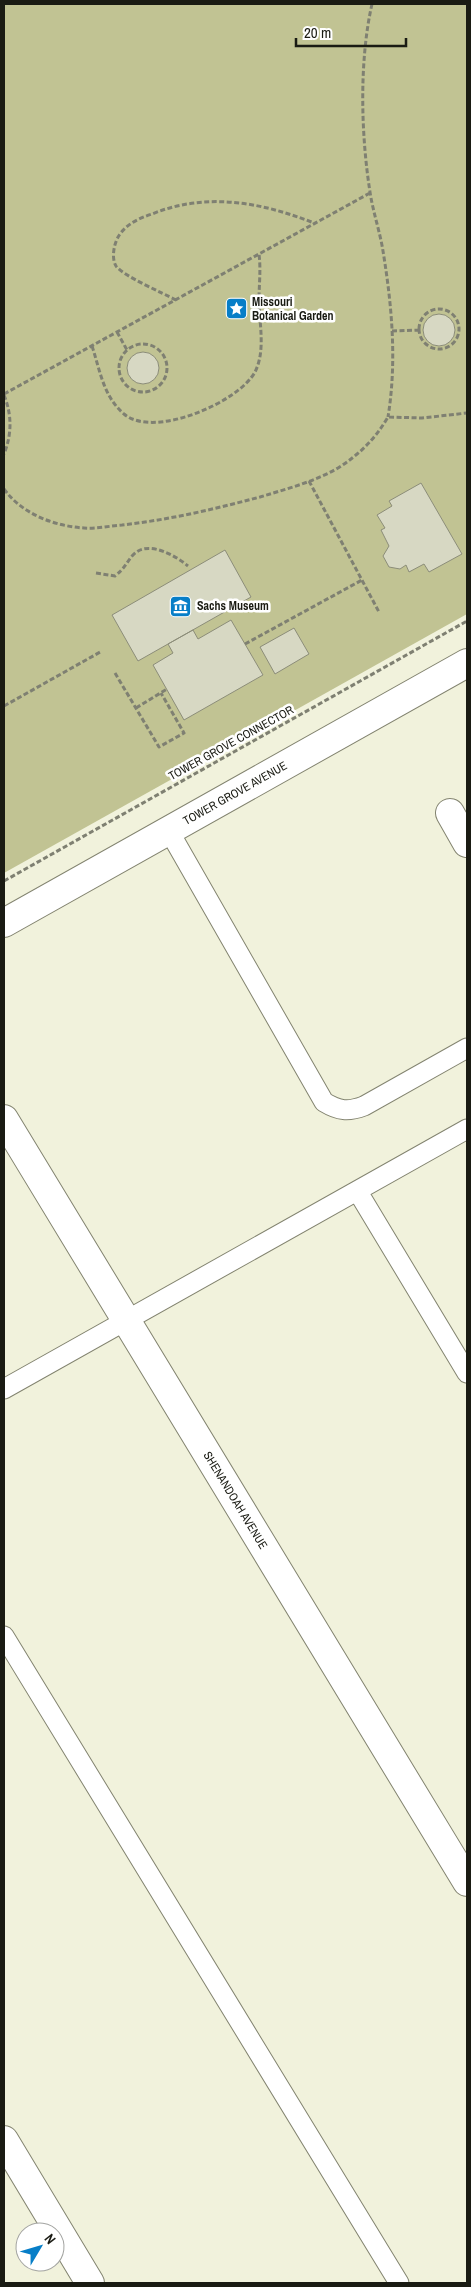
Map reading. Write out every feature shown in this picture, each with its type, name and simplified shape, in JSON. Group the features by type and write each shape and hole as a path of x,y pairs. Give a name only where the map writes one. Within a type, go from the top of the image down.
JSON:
{"street":[{"name":"TOWER GROVE AVENUE","path":"4,923 467,663"},
{"path":"450,813 467,843"},
{"name":"SHENANDOAH AVENUE","path":"4,1120 467,1882"},
{"path":"4,2140 90,2283"}],"lane":[{"path":"169,831 324,1102 335,1109 350,1111 364,1106 467,1048"},
{"path":"4,1388 358,1192 467,1129"},
{"path":"358,1192 467,1373"},
{"path":"4,1636 399,2283"}],"path":[{"path":"4,489 27,511 46,520 85,528 131,524 197,512 267,495 309,481 337,468 358,455 376,438 388,417 393,388 392,331 383,251 370,193 366,154 364,86 366,45 372,4"},
{"path":"4,454 11,428 4,395 370,193"},
{"path":"176,300 124,274 116,266 114,258 117,238 133,222 166,208 192,202 210,202 255,204 282,210 315,224"},
{"path":"92,346 106,392 124,414 138,422 151,423 194,414 211,408 247,384 260,359 260,254"},
{"path":"436,309 449,312 455,317 459,328 454,342 440,349 426,344 420,336 419,330 423,317 436,309"},
{"path":"392,331 419,330"},
{"path":"117,332 127,350"},
{"path":"144,344 159,350 166,359 167,370 163,382 159,386 144,393 127,387 122,381 118,368 121,358 127,350 133,346 144,344"},
{"path":"388,417 422,418 467,413"},
{"path":"309,481 379,612"},
{"path":"96,573 115,576 125,569 133,555 138,551 149,549 169,553 188,566"},
{"path":"245,644 362,580"},
{"name":"TOWER GROVE CONNECTOR","path":"4,881 467,622"},
{"path":"4,706 102,651"},
{"path":"115,673 158,747 184,733 161,693"},
{"path":"136,708 167,690"}],"green space":[{"name":"Missouri Botanical Garden","path":"4,4 467,4 467,614 4,873"}],"building":[{"path":"439,314 450,319 455,330 450,341 439,346 428,341 423,330 428,319"},
{"path":"143,352 154,357 159,368 154,379 143,384 132,379 127,368 132,357"},
{"path":"421,483 462,554 429,572 424,564 409,572 406,565 400,569 389,567 383,556 389,546 381,530 385,528 377,515 392,506 389,501"},
{"name":"Sachs Museum","path":"225,550 251,597 138,661 112,615"},
{"path":"231,620 263,675 184,720 153,665 173,653 168,644 193,630 198,639"},
{"path":"294,628 309,654 275,674 260,647"}],"place":[{"name":"Missouri Botanical Garden","path":"236,309"},
{"name":"Sachs Museum","path":"181,606"}]}
